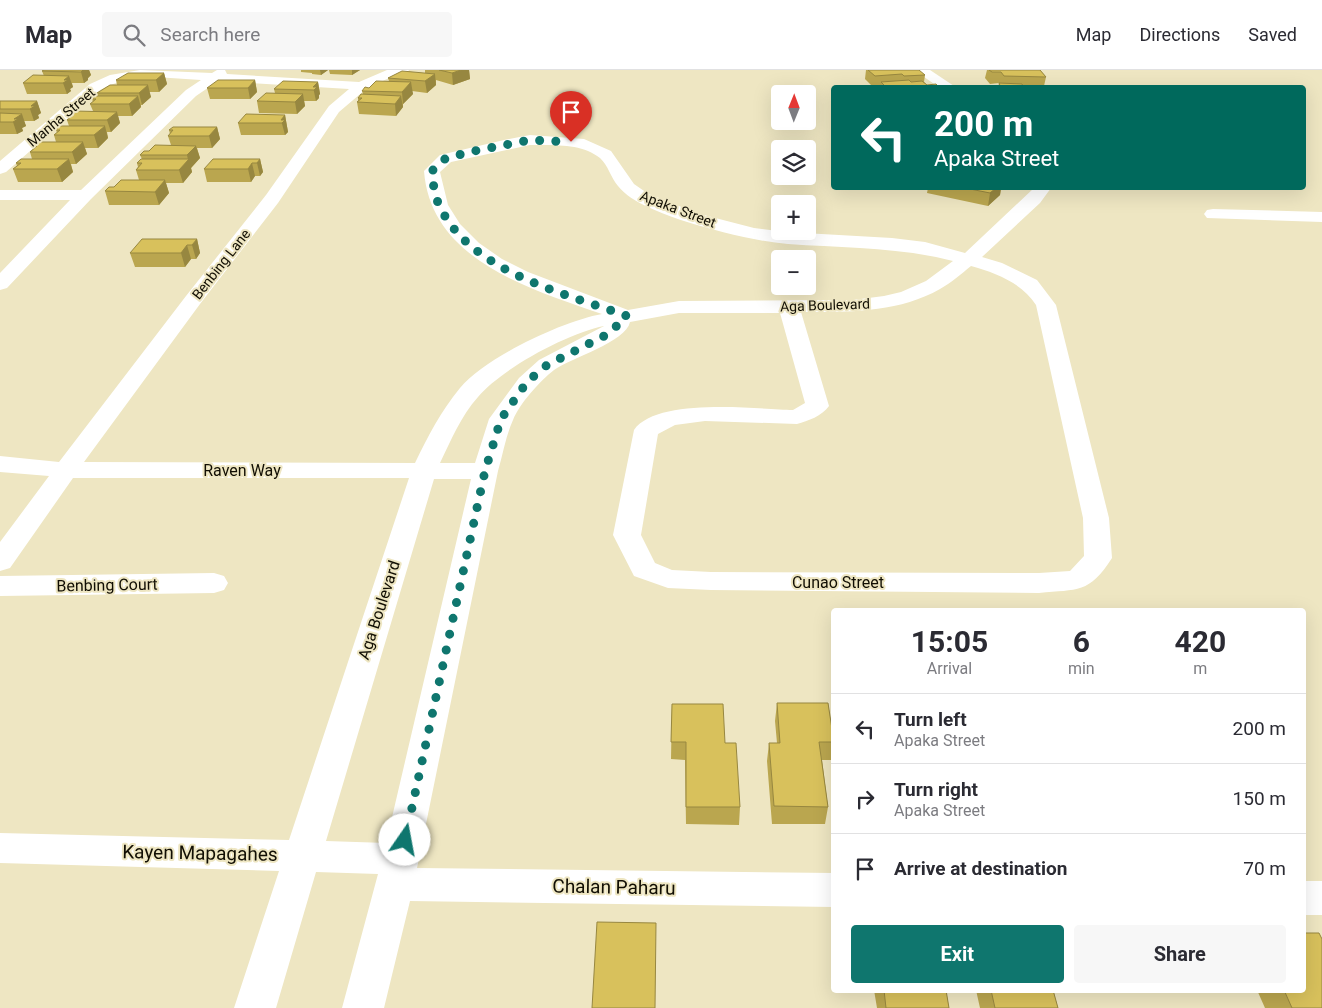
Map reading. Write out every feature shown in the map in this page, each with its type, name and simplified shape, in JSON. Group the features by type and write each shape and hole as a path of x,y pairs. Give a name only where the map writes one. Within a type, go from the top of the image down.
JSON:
{"street":[{"path":"4,275 191,94 222,73 361,86 384,75 402,70"},
{"path":"921,70 945,85"},
{"name":"Manha Street","path":"0,169 104,81 120,76 151,73 222,73"},
{"name":"Benbing Lane","path":"0,562 193,300 272,200 334,110 361,86"},
{"name":"Apaka Street","path":"627,316 521,277 465,242 438,204 432,171 446,158 530,140 557,140 584,144 605,154 628,188 641,197 690,217 754,233 815,241 892,244 925,248 969,259"},
{"name":"Aga Boulevard","path":"255,1008 301,856 424,470 449,419 470,391 497,368 563,332 592,322 679,307 853,306 884,302 908,296 933,285 969,259 1042,190"},
{"path":"0,195 85,195"},
{"path":"1213,214 1322,217"},
{"name":"Cunao Street","path":"789,306 817,406 797,417 705,414 669,418 646,430 627,535 644,569 668,579 711,581 1038,582 1078,580 1098,558 1096,518 1046,305 1030,284 1002,270 969,259"},
{"path":"363,1008 398,871 485,471 501,419 527,382 547,365 608,334 627,316"},
{"name":"Raven Way","path":"0,464 66,470 485,471"},
{"name":"Benbing Court","path":"0,586 214,583"},
{"name":"Kayen Mapagahes","path":"0,848 301,856 398,871"},
{"name":"Chalan Paharu","path":"398,871 831,890"},
{"path":"1306,898 1322,898"}],"building":[{"path":"83,70 81,72 42,71"},
{"path":"439,70 461,70 452,73"},
{"path":"868,70 919,70 925,75 875,76"},
{"path":"989,70 1040,70 1046,77 1004,76 1001,72"},
{"path":"402,71 435,74 425,81 388,78"},
{"path":"128,73 164,73 156,80 116,80"},
{"path":"33,75 69,76 64,80 68,80 63,83 23,83"},
{"path":"218,80 255,80 248,88 207,88"},
{"path":"909,80 911,82 922,81 927,85 884,85 881,82"},
{"path":"283,81 318,82 313,87 317,87 314,90 274,89"},
{"path":"376,81 411,82 402,92 362,91 365,87 369,88"},
{"path":"999,83 1022,85 1000,85"},
{"path":"110,85 148,85 139,93 97,93"},
{"path":"266,93 303,94 295,102 257,101"},
{"path":"361,94 401,96 395,104 357,102 362,98 358,98"},
{"path":"96,96 138,96 129,104 90,104 96,99 92,99"},
{"path":"0,101 37,101 31,106 35,106 30,109 0,109"},
{"path":"74,111 117,112 107,120 67,120 73,115 69,115"},
{"path":"0,113 22,114 14,119 18,119 13,122 0,122"},
{"path":"246,114 285,115 281,120 285,120 282,123 238,123"},
{"path":"60,126 105,126 94,135 54,135 60,130 56,130"},
{"path":"173,127 217,127 209,136 168,136 173,130 169,130"},
{"path":"38,142 83,142 72,152 30,152 37,146 33,146"},
{"path":"155,145 196,146 187,155 140,155 144,151 149,151"},
{"path":"21,159 69,159 57,169 13,169 21,163 16,163"},
{"path":"141,159 189,159 179,170 136,170 142,163 137,163"},
{"path":"213,159 260,159 257,163 252,163 248,169 204,169"},
{"path":"121,180 165,180 155,192 105,191 109,187 114,187"},
{"path":"975,190 994,190 990,193"},
{"path":"142,239 197,239 192,245 187,245 181,253 130,253"},
{"path":"777,703 828,703 831,742 819,742 828,807 774,806 769,743 780,743"},
{"path":"672,704 723,704 725,743 736,743 740,807 686,807 686,742 671,742"},
{"path":"597,922 656,923 655,1008 592,1008"},
{"path":"1306,933 1319,933 1322,939 1322,1008 1292,1008 1285,993 1306,993"},
{"path":"884,993 946,993 949,1008 886,1008"},
{"path":"992,993 1054,993 1058,1008 995,1008"}],"route":[{"path":"405,840 485,471 501,419 527,382 547,365 608,334 627,316 521,277 465,242 438,204 432,171 446,158 474,151 530,140 571,142"}]}
